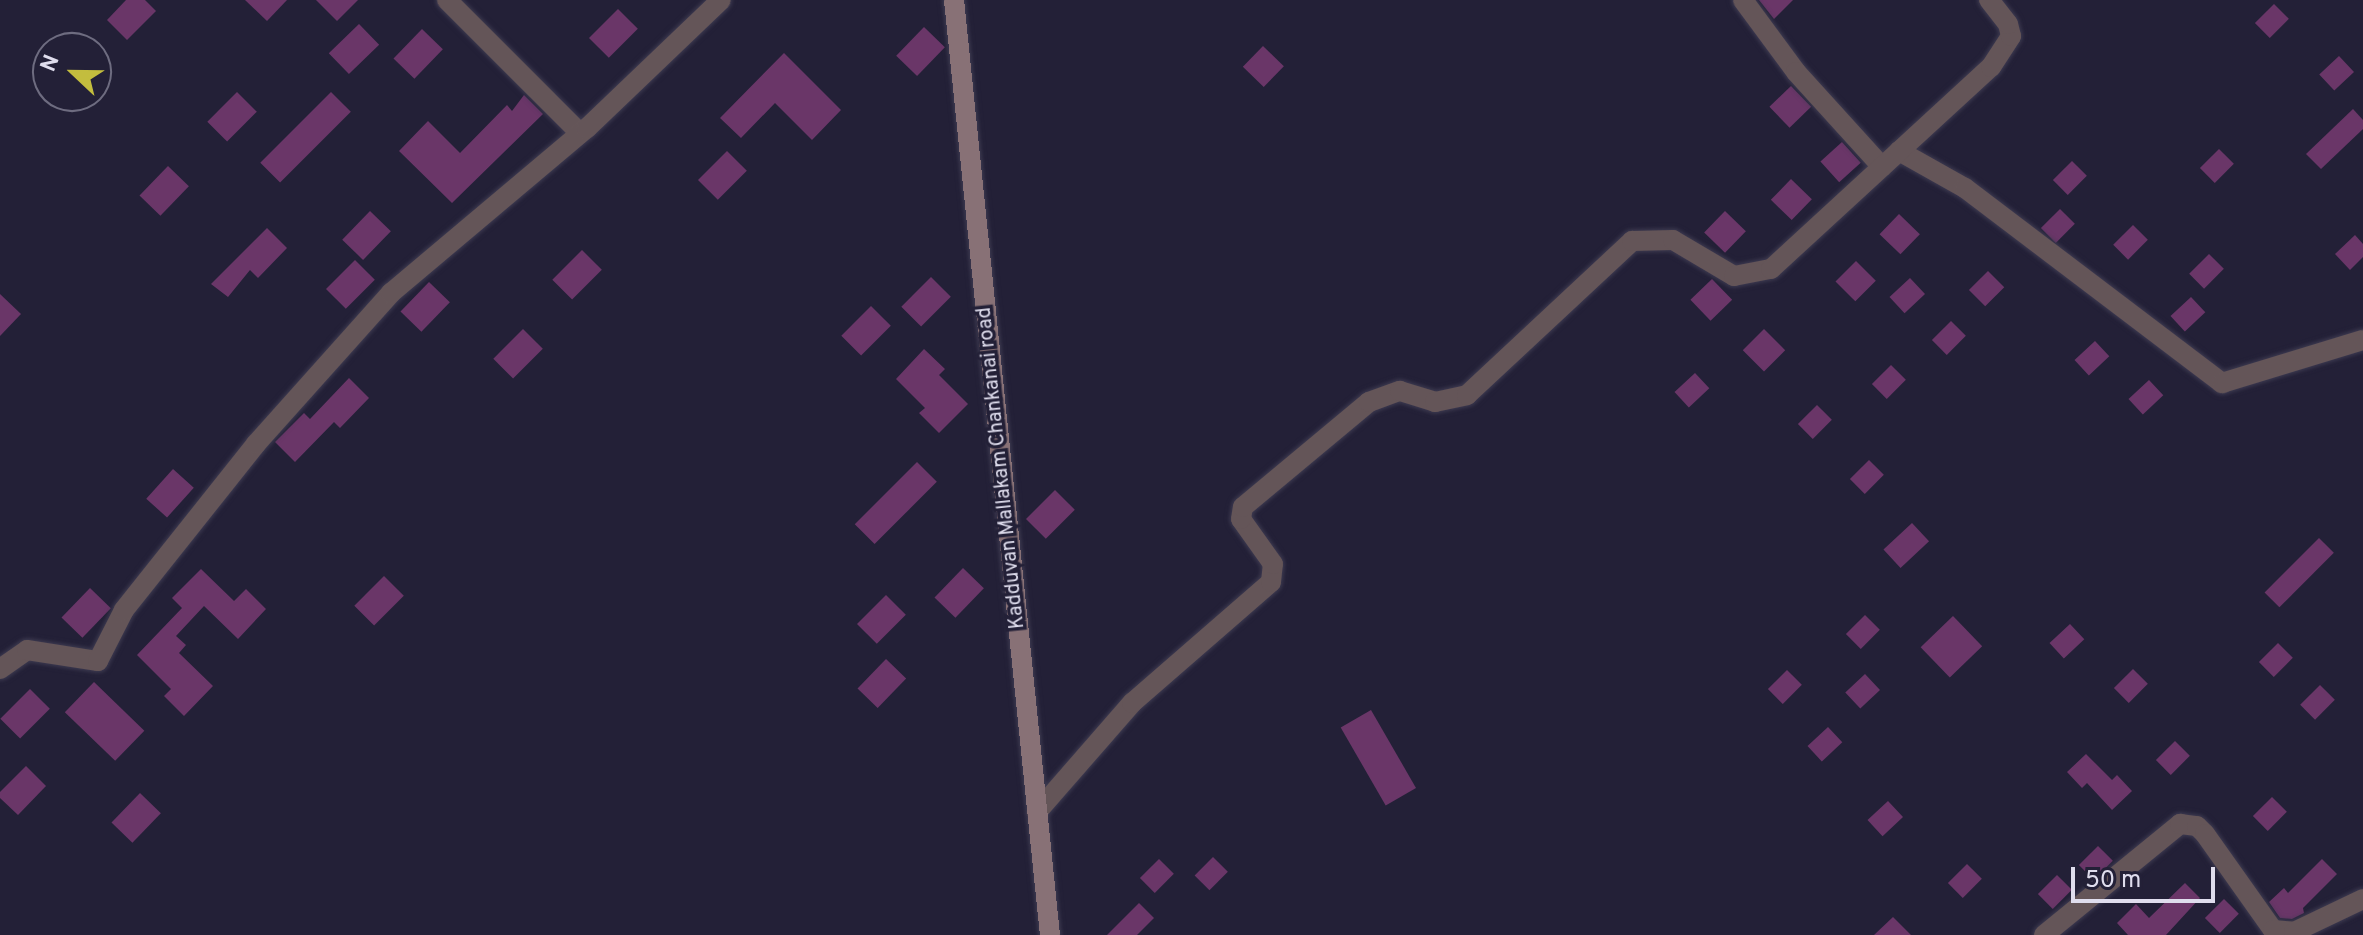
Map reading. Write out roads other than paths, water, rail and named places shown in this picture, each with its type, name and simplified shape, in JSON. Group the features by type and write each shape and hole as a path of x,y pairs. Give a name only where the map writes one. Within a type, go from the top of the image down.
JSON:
{"main road":[{"name":"Kadduvan Mallakam Chankanai road","path":"954,0 1050,935"}],"street":[{"path":"447,0 580,133"},
{"path":"0,669 27,650 98,661 124,610 228,479 391,293 580,133 721,0"},
{"path":"1743,0 1796,72 1882,167"},
{"path":"1037,812 1132,703 1271,582 1273,564 1241,519 1243,507 1369,402 1400,391 1435,402 1467,395 1632,241 1673,240 1734,276 1771,269 1991,67 2011,36 2008,24 1989,0"},
{"path":"1899,151 1965,188 2222,383 2363,340"},
{"path":"2044,935 2180,824 2197,826 2205,834 2273,930 2294,932 2363,899"}]}
